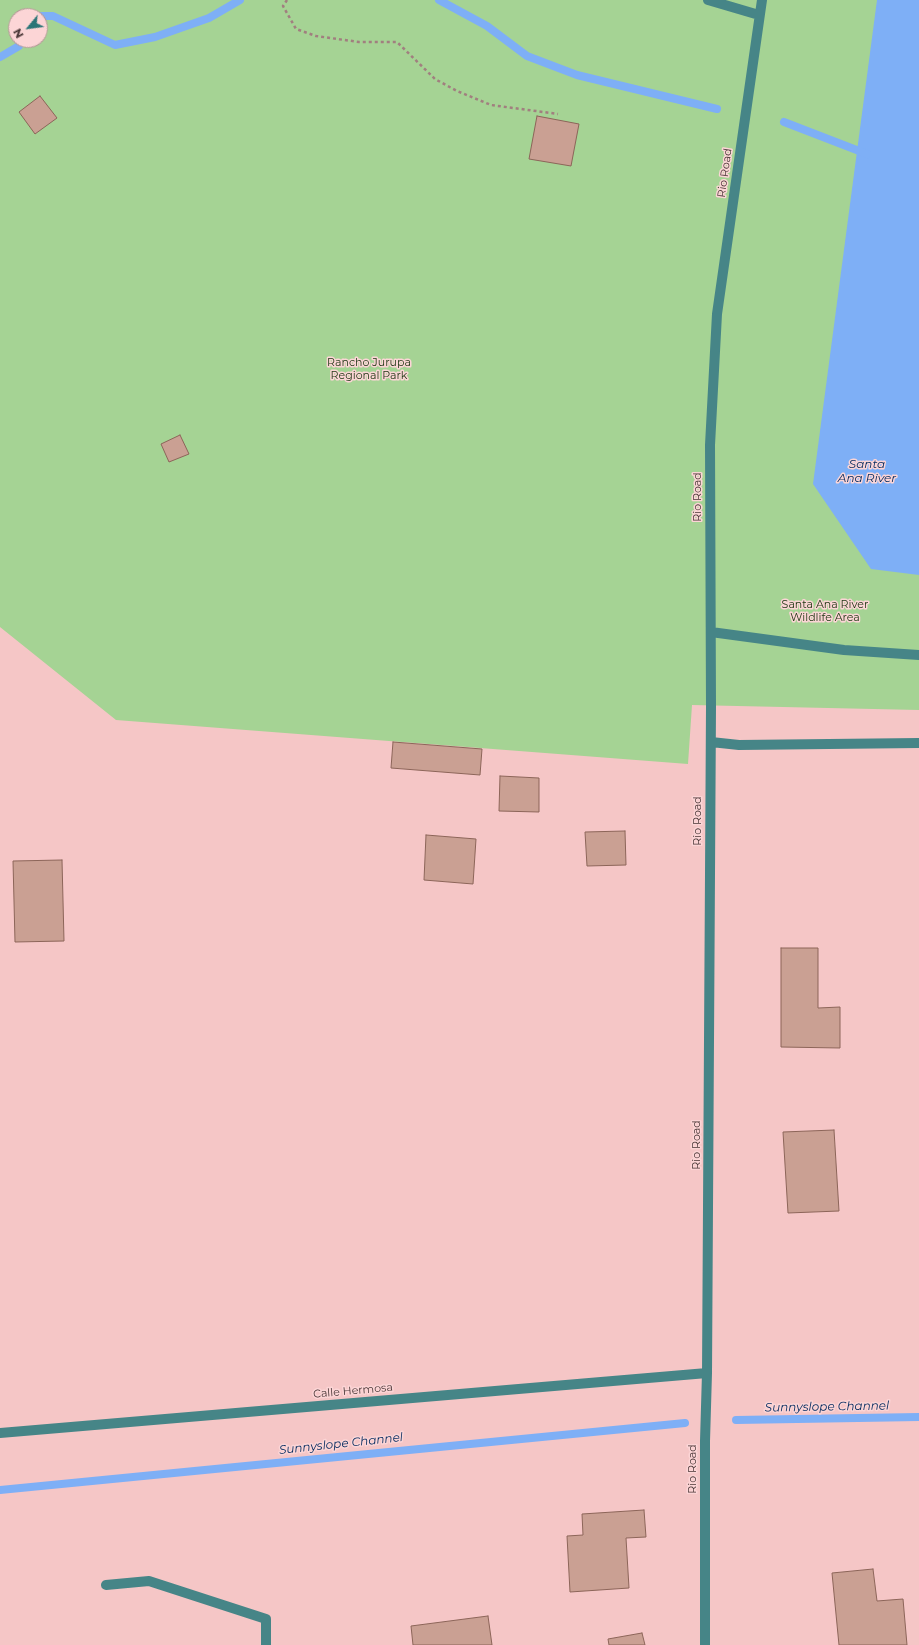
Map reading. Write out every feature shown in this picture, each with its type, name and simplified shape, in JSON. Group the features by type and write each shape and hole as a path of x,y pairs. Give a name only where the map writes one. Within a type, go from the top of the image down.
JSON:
{"street":[{"path":"708,0 759,14"},
{"name":"Rio Road","path":"705,1645 705,1441 707,1403 711,742 710,445 717,314 762,0"},
{"path":"711,632 844,650 919,655"},
{"path":"711,742 739,745 919,743"},
{"name":"Calle Hermosa","path":"0,1433 707,1374"},
{"path":"106,1585 149,1581 266,1619 266,1645"}],"path":[{"path":"286,0 283,6 296,29 316,36 359,42 397,42 435,79 457,91 491,105 558,114"}],"green space":[{"name":"Rancho Jurupa Regional Park","path":"0,0 919,0 919,710 692,705 688,764 116,720 0,627"}],"water":[{"name":"Santa Ana River","path":"877,0 919,0 919,575 871,569 813,484"}],"building":[{"path":"40,96 57,118 35,134 19,112"},
{"path":"537,116 579,124 571,166 529,159"},
{"path":"180,435 189,454 169,462 161,444"},
{"path":"393,742 482,749 480,775 391,768"},
{"path":"500,776 539,778 539,812 499,811"},
{"path":"625,831 626,865 587,866 585,832"},
{"path":"426,835 476,839 473,884 424,880"},
{"path":"62,860 64,941 15,942 13,861"},
{"path":"781,948 818,948 818,1008 840,1007 840,1048 781,1047"},
{"path":"834,1130 839,1211 788,1213 783,1132"},
{"path":"644,1510 646,1537 626,1538 629,1588 570,1592 567,1536 583,1535 582,1514"},
{"path":"873,1569 877,1601 903,1599 907,1645 839,1645 832,1573"},
{"path":"488,1616 492,1645 413,1645 411,1626"},
{"path":"642,1633 645,1645 609,1645 608,1639"}],"waterway":[{"path":"48,16 53,16 115,45 155,37 209,18 240,0"},
{"path":"439,0 487,26 527,56 577,75 717,109"},
{"path":"0,57 16,48"},
{"path":"784,122 867,154"},
{"name":"Sunnyslope Channel","path":"736,1420 919,1417"},
{"name":"Sunnyslope Channel","path":"0,1490 685,1423"}],"park label":[{"name":"Santa Ana River Wildlife Area","path":"825,611"}]}
